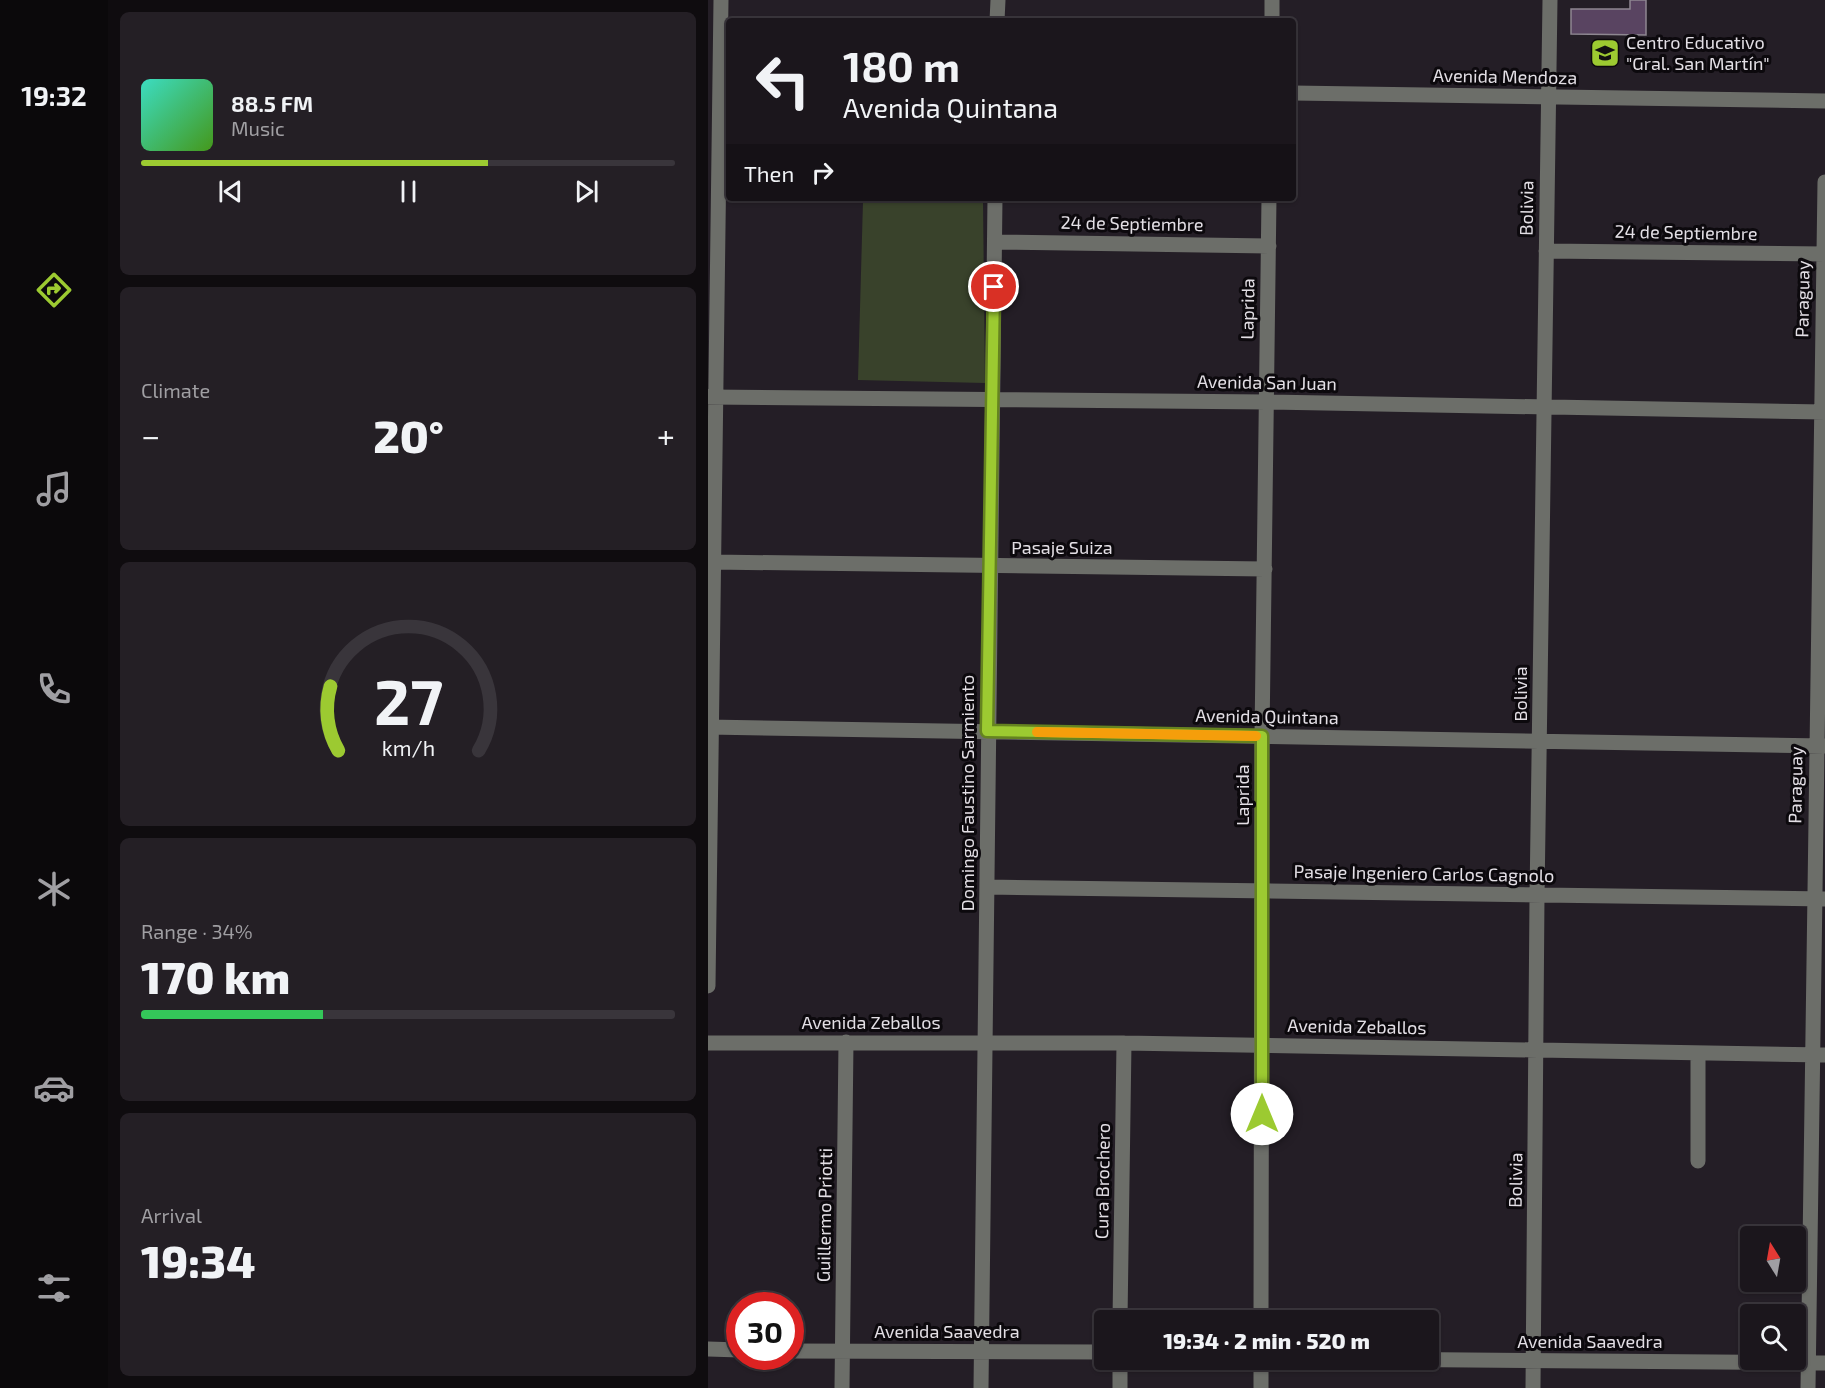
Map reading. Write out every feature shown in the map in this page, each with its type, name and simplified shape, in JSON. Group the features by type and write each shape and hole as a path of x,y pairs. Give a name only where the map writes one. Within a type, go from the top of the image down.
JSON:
{"street":[{"path":"708,986 714,562 712,398 721,0"},
{"path":"997,18 998,0"},
{"path":"1272,0 1272,18"},
{"name":"Bolivia","path":"1533,1388 1537,897 1550,0"},
{"name":"Avenida Mendoza","path":"1296,93 1825,101"},
{"name":"Paraguay","path":"1808,1388 1807,1363 1818,1208 1825,182"},
{"name":"Domingo Faustino Sarmiento","path":"981,1388 995,201"},
{"name":"Laprida","path":"1261,1310 1262,736 1269,201"},
{"name":"24 de Septiembre","path":"995,242 1269,246"},
{"name":"24 de Septiembre","path":"1546,251 1824,254"},
{"name":"Avenida San Juan","path":"712,398 1266,402 1822,412"},
{"name":"Pasaje Suiza","path":"714,562 1265,569"},
{"name":"Avenida Quintana","path":"710,728 1821,746"},
{"name":"Pasaje Ingeniero Carlos Cagnolo","path":"987,887 1537,897 1820,899"},
{"name":"Guillermo Priotti","path":"842,1388 846,1042"},
{"name":"Avenida Zeballos","path":"708,1043 1124,1043 1819,1055"},
{"name":"Cura Brochero","path":"1120,1310 1124,1043"},
{"path":"1698,1053 1698,1161"},
{"path":"708,1349 726,1350"},
{"name":"Avenida Saavedra","path":"804,1351 1094,1352"},
{"name":"Avenida Saavedra","path":"1439,1360 1825,1363"},
{"path":"1120,1370 1120,1388"},
{"path":"1261,1370 1261,1388"}],"green space":[{"path":"863,201 983,202 985,383 858,380"}],"building":[{"path":"1630,0 1646,0 1646,35 1571,34 1571,9 1630,9"}],"slow traffic":[{"path":"1037,732 1256,736"}],"place":[{"name":"Centro Educativo \"Gral. San Martín\"","path":"1605,53"}],"route":[{"path":"994,287 987,731 1262,736 1262,1114"}]}
